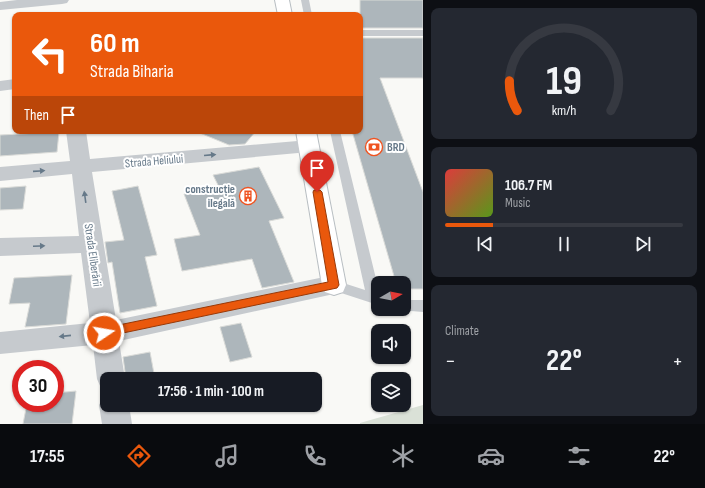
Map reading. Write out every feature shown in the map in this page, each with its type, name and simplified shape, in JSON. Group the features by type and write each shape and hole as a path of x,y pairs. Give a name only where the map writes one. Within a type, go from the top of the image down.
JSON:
{"street":[{"path":"0,6 62,0"},
{"path":"282,0 284,12"},
{"path":"0,86 12,84"},
{"name":"Strada Eliberării","path":"76,134 110,372"},
{"path":"0,343 104,333 334,285 307,139"},
{"name":"Strada Heliului","path":"0,174 81,168 307,139"},
{"path":"0,247 92,244"},
{"path":"115,412 117,424"}],"lane":[{"path":"305,0 307,12"},
{"path":"363,33 423,33"},
{"path":"336,134 371,279"},
{"path":"334,285 371,298"},
{"path":"411,306 423,306"}],"shaded area":[{"path":"423,405 423,424 360,424 398,412 411,412 411,408"}],"building":[{"path":"360,0 423,0 423,28 363,28 363,12 360,12"},
{"path":"363,38 423,38 423,78 380,78 423,192 423,289 411,289 411,276 394,276 353,134 363,134"},
{"path":"59,134 57,152 0,156 0,135"},
{"path":"202,134 253,134 245,144 229,145"},
{"path":"259,167 284,218 269,221 294,282 262,288 252,259 182,271 174,239 200,235 184,194 219,187 213,175"},
{"path":"26,186 23,209 0,210 0,188"},
{"path":"138,186 157,255 145,257 157,306 120,313 112,262 108,263 105,242 124,240 112,191"},
{"path":"72,275 66,324 25,327 30,303 9,304 14,278"},
{"path":"241,323 252,357 230,362 220,327"},
{"path":"150,352 154,372 125,372 123,357"},
{"path":"76,391 72,424 23,424 25,412 64,412 64,392"}],"place":[{"name":"BRD","path":"374,147"},
{"name":"construcție ilegală","path":"248,196"}],"route":[{"path":"104,333 334,285 317,192"}]}
